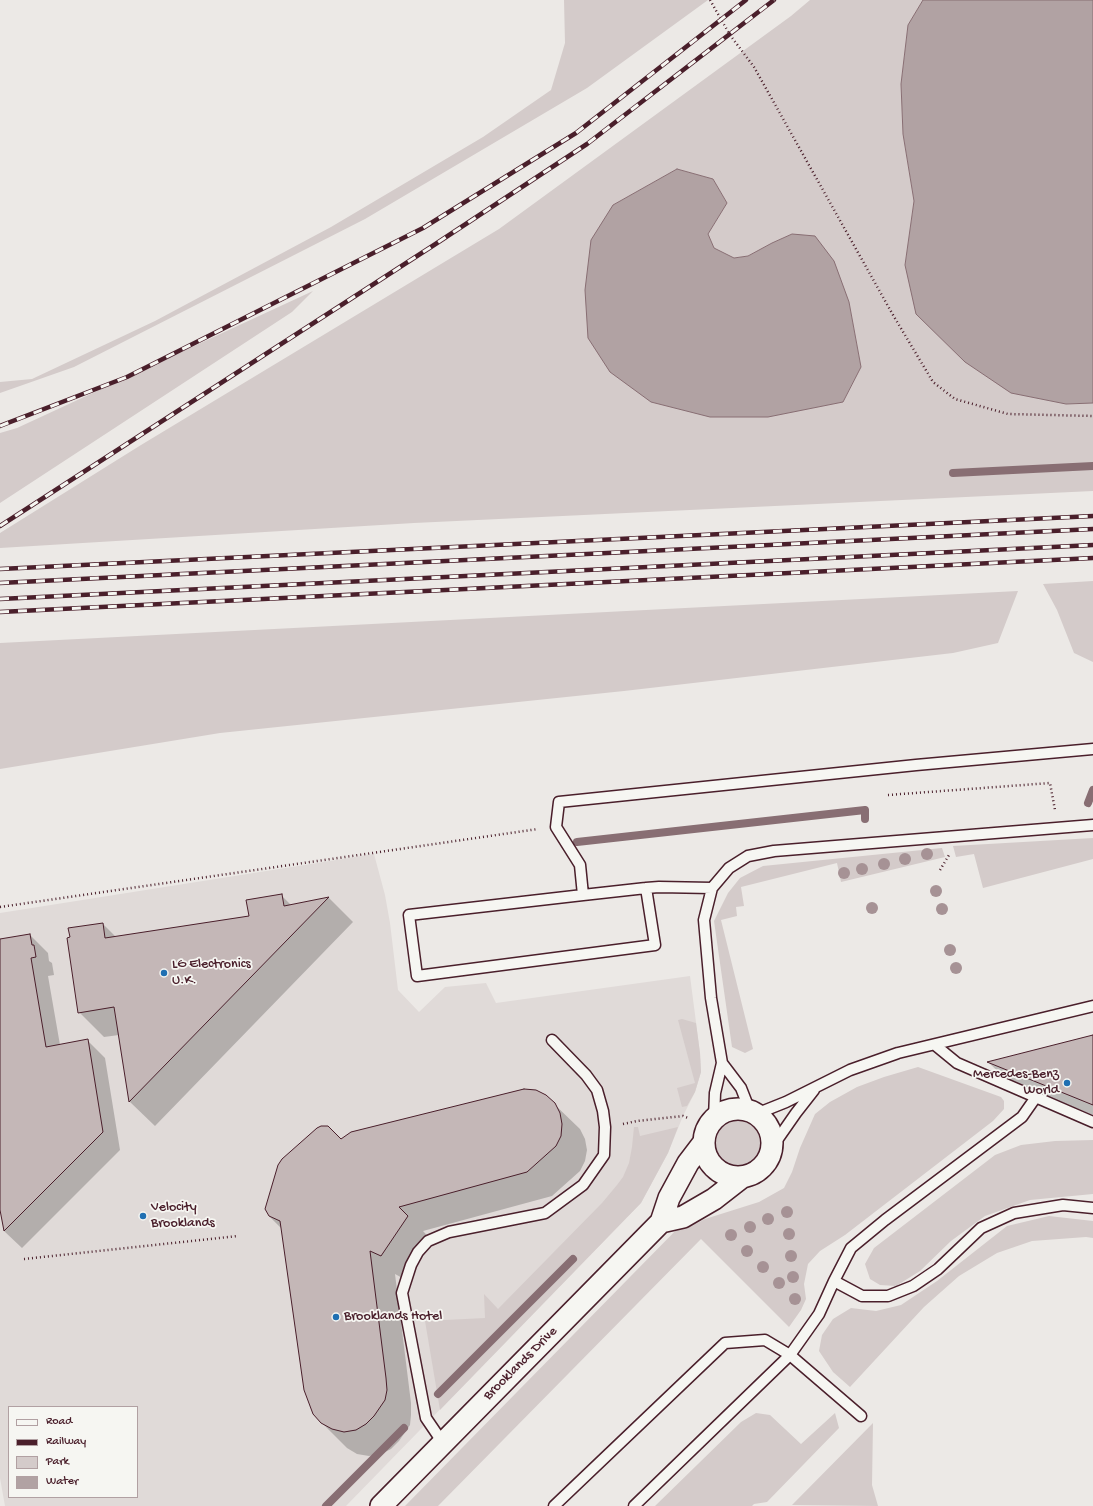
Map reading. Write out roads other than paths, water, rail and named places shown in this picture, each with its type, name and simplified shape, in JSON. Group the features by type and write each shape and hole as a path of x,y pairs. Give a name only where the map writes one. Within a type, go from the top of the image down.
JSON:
{"street":[{"path":"741,1109 753,1112 766,1122 772,1134 773,1146 770,1158 763,1168 752,1175 740,1178 729,1177 719,1172 710,1164 704,1142 709,1126 714,1119 722,1113 741,1109"},
{"name":"Brooklands Drive","path":"382,1506 661,1222 669,1198 688,1163 704,1142"},
{"path":"661,1222 683,1217 714,1199 740,1178"}],"lane":[{"path":"583,895 580,865 556,826 559,802 916,765 1093,749"},
{"path":"714,1119 715,1093 722,1063 711,998 704,920 712,888 729,868 748,856 774,851 1093,825"},
{"path":"646,888 655,945 417,976 409,915 646,888 712,888"},
{"path":"722,1063 741,1088 753,1112 817,1087 857,1067 898,1053 1093,1006"},
{"path":"443,1443 426,1418 402,1293 410,1265 418,1252 428,1241 449,1232 545,1213 583,1185 604,1155 605,1128 603,1111 597,1090 586,1075 552,1040"},
{"path":"935,1045 957,1063 1093,1122"},
{"path":"773,1146 796,1113 817,1087"},
{"path":"634,1506 790,1354 819,1314 850,1248 1022,1117 1036,1097"},
{"path":"834,1281 862,1296 888,1296 912,1286 938,1269 981,1228 1014,1213 1063,1204 1093,1208"},
{"path":"554,1506 725,1343 766,1340 790,1354 861,1416"}],"water":[{"path":"923,0 1093,0 1093,403 1066,404 1011,393 965,362 916,314 905,265 914,201 903,134 901,84 908,25"},
{"path":"677,169 713,179 727,203 708,234 714,248 734,258 748,256 792,234 815,236 834,261 849,302 861,367 843,402 768,417 710,417 651,402 610,372 588,338 585,290 591,240 613,205"}],"waterway":[{"path":"953,473 1093,466"},
{"path":"1088,803 1093,790"},
{"path":"577,842 865,810 865,819"},
{"path":"438,1394 573,1259"},
{"path":"326,1506 404,1428"}],"railway":[{"path":"0,426 127,377 423,228 576,133 746,0"},
{"path":"0,526 434,245 587,144 774,0"},
{"path":"0,569 1093,516"},
{"path":"0,583 1093,529"},
{"path":"0,599 1093,545"},
{"path":"0,612 1093,558"}],"place":[{"name":"LG Electronics U.K.","path":"164,973"},
{"name":"Mercedes-Benz World","path":"1067,1083"},
{"name":"Velocity Brooklands","path":"143,1216"},
{"name":"Brooklands Hotel","path":"336,1317"}]}
